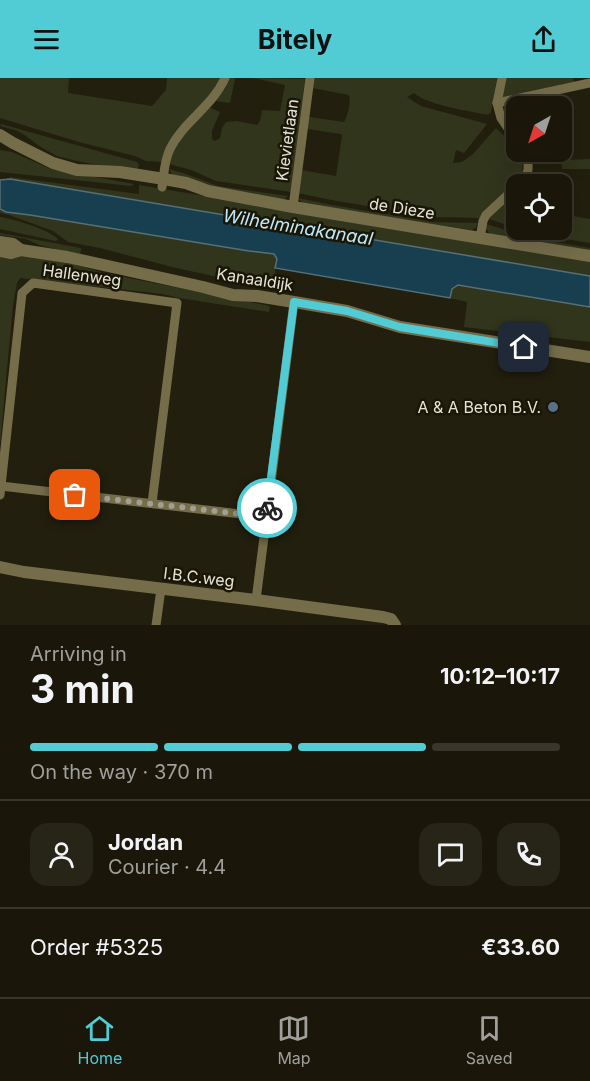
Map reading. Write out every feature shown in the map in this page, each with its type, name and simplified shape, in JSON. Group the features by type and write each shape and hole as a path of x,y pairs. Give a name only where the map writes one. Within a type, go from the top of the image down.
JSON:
{"street":[{"path":"163,183 166,159 173,144 217,93 225,78"},
{"name":"Kievietlaan","path":"292,207 310,78"},
{"path":"502,78 497,103 501,118 506,125"},
{"path":"497,103 590,83"},
{"name":"de Dieze","path":"0,135 53,163 77,170 101,172 118,179 163,183 185,190 208,191 590,256"},
{"path":"0,146 13,143"},
{"path":"480,238 486,215 506,196"},
{"name":"Kanaaldijk","path":"0,242 13,244 21,250"},
{"name":"Kanaaldijk","path":"0,251 11,253 21,250 67,257 233,295 257,296 347,311 400,327 590,357"},
{"name":"Hallenweg","path":"152,503 177,303 33,283 22,293 1,490 152,503 266,517"},
{"path":"256,600 294,302"},
{"name":"I.B.C.weg","path":"0,567 24,572 383,617 394,623"},
{"path":"156,625 161,589"}],"green space":[{"path":"0,78 69,78 68,93 152,106 166,90 167,78 222,78 162,162 146,161 0,118"},
{"path":"229,78 235,78 230,103 215,101 225,89"},
{"path":"253,78 305,79 291,192 216,181 191,170 169,164 174,147 209,107 220,112 212,131 212,139 215,141 220,138 226,122 236,121 257,125 262,110 280,111 285,85"},
{"path":"314,78 497,78 491,112 488,115 438,104 414,93 407,97 421,106 487,124 464,153 456,150 453,163 462,162 473,154 496,128 506,139 506,162 522,162 522,174 506,174 506,192 479,218 433,217 298,193 301,170 336,176 342,136 307,129 309,117 344,122 349,105 349,95 312,88"},
{"path":"506,78 573,78 574,82 502,98"},
{"path":"1,124 137,162 139,165 136,172 57,156 18,131 0,126"},
{"path":"0,150 12,152 51,169 134,184 131,186 0,172"},
{"path":"590,159 590,169 562,169 562,162 572,162 572,160"},
{"path":"169,169 218,186 288,196 279,200 173,177"},
{"path":"10,177 139,194 139,185 590,260 590,276 14,180"},
{"path":"298,198 433,222 478,223 472,230 303,204"},
{"path":"506,201 506,225 489,219"},
{"path":"0,209 6,212 275,254 277,259 276,282 274,289 68,242 53,231 0,213"},
{"path":"572,216 590,219 590,243 572,240"},
{"path":"0,217 38,228 58,239 56,241 0,229"},
{"path":"486,224 506,230 506,237 490,234 486,229"},
{"path":"0,233 81,248 80,255 39,245 26,239 0,235"},
{"path":"523,240 544,240 590,248 590,252"},
{"path":"0,255 26,256 73,264 104,273 270,306 269,312 163,294 20,278 13,305 0,445"},
{"path":"458,285 590,307 590,342 464,327 467,302 450,298 452,289"}],"water":[{"path":"10,179 590,276 590,307 458,285 452,289 450,298 275,268 277,259 274,254 6,212 0,209 0,180"}],"way so far":[{"path":"75,495 266,517 267,508"}],"place":[{"name":"A & A Beton B.V.","path":"553,407"}],"route":[{"path":"267,508 294,302 347,311 400,327 524,347"}],"water label":[{"name":"Wilhelminakanaal","path":"298,227"}]}
